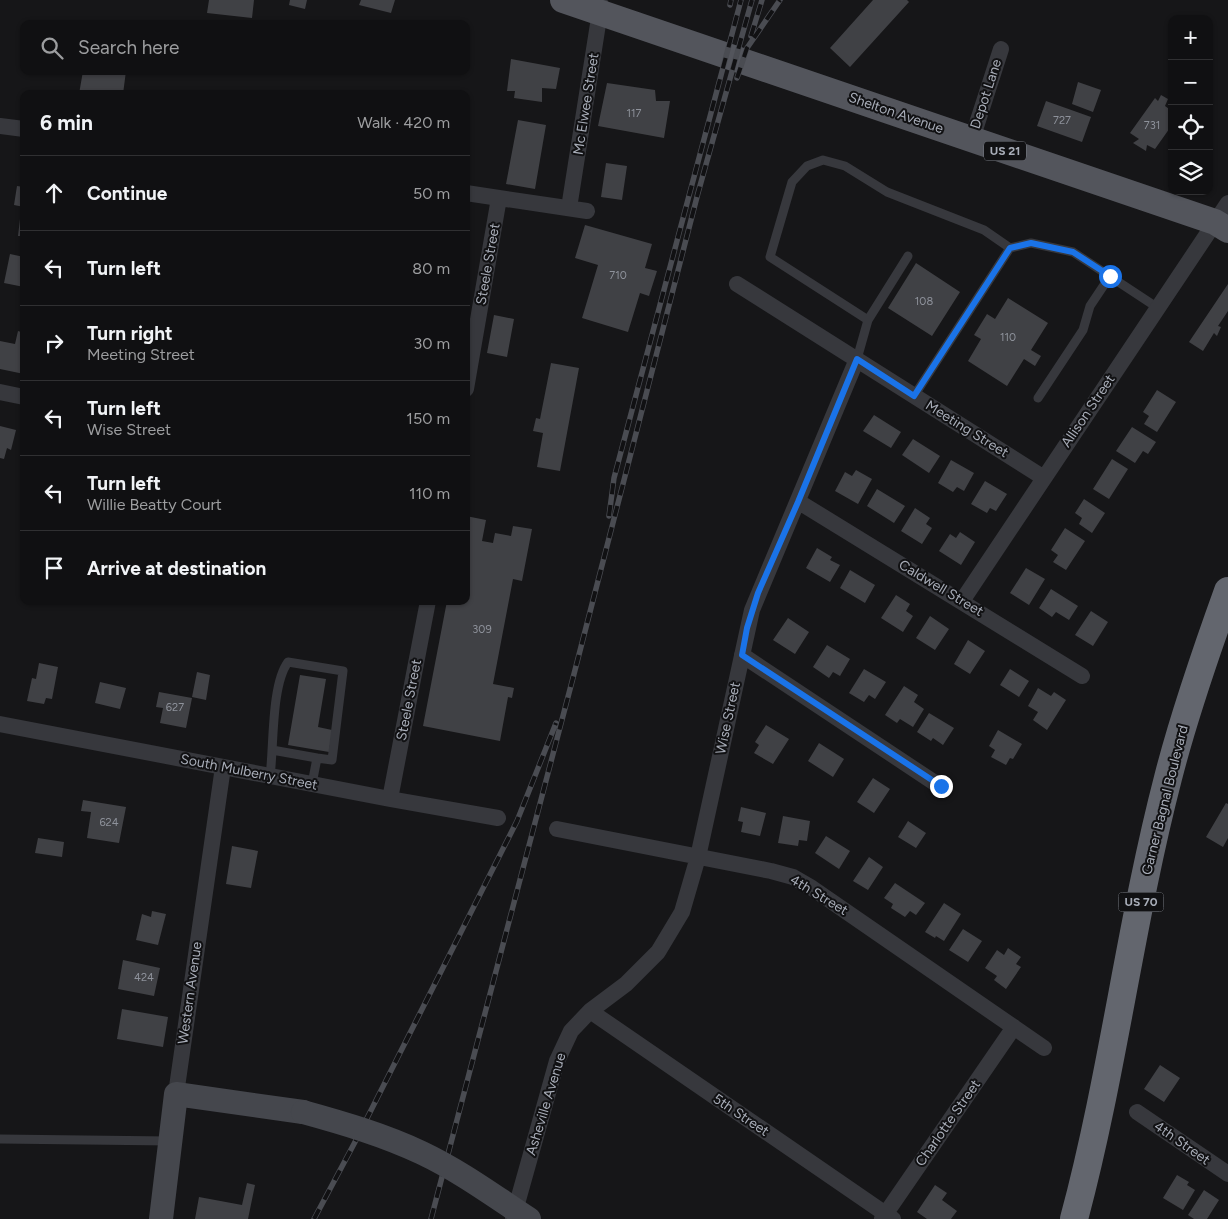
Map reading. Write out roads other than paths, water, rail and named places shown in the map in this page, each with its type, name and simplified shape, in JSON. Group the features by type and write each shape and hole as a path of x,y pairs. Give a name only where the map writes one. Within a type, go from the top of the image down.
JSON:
{"highway":[{"name":"Garner Bagnal Boulevard","path":"1074,1219 1098,1122 1147,867 1168,778 1194,690 1228,591"}],"main road":[{"name":"Shelton Avenue","path":"563,0 601,6 972,139 1224,219"}],"street":[{"name":"Mc Elwee Street","path":"569,208 601,6"},
{"name":"Depot Lane","path":"972,139 1001,49"},
{"path":"0,126 20,128"},
{"path":"470,194 587,211"},
{"name":"Steele Street","path":"470,367 500,198"},
{"name":"Allison Street","path":"962,601 1158,308 1224,219"},
{"name":"Meeting Street","path":"738,284 1044,478"},
{"name":"Wise Street","path":"698,857 747,628 755,602 857,359"},
{"path":"0,392 20,396"},
{"name":"Caldwell Street","path":"798,502 1082,676"},
{"name":"Steele Street","path":"390,799 427,605"},
{"path":"742,655 941,786"},
{"name":"South Mulberry Street","path":"0,724 498,818"},
{"name":"Western Avenue","path":"161,1219 176,1094 223,767"},
{"name":"4th Street","path":"557,829 771,871 792,877 812,888 1044,1048"},
{"name":"Asheville Avenue","path":"513,1219 557,1061 571,1031 590,1010 626,984 658,952 682,912 698,857"},
{"name":"5th Street","path":"590,1010 887,1217"},
{"name":"Charlotte Street","path":"887,1217 1014,1027"},
{"path":"176,1094 303,1112 396,1142 424,1154 462,1175 529,1219"},
{"name":"4th Street","path":"1137,1112 1228,1174"}],"lane":[{"path":"868,320 770,257 792,182 807,166 823,160 845,166 887,192 984,230 1010,248"},
{"path":"914,396 1010,248 1031,243 1073,252 1158,308"},
{"path":"857,359 868,320 908,256"},
{"path":"1038,398 1084,330 1090,306 1110,276"},
{"path":"270,776 272,741 283,668 288,662 343,671 332,760 272,750"},
{"path":"312,784 317,758"},
{"path":"0,1139 170,1141"}],"railway":[{"path":"730,5 731,0"},
{"path":"609,516 614,478 741,0"},
{"path":"431,1219 698,193 752,0"},
{"path":"751,36 762,0"},
{"path":"737,78 747,48 780,0"},
{"path":"314,1219 355,1142 517,821 556,723"}]}
